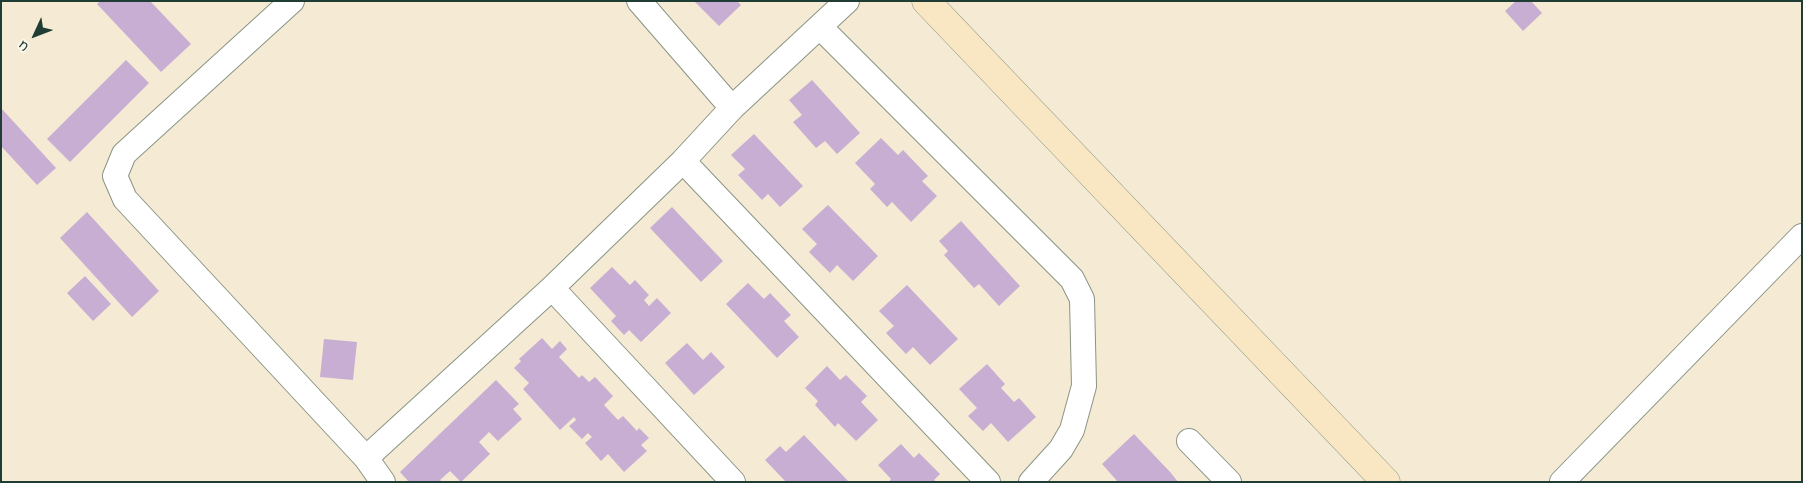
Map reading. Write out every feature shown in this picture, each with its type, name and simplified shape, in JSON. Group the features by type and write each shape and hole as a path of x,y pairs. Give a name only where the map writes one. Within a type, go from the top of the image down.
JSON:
{"street":[{"path":"292,1 124,154 114,176 125,199 366,458 383,482"},
{"path":"639,1 732,108"},
{"path":"366,458 552,288 683,161 732,108 847,1"},
{"path":"926,1 1386,482"},
{"path":"820,27 1072,279 1082,299 1084,386 1072,430 1060,449 1031,482"},
{"path":"683,161 988,482"},
{"path":"1562,482 1802,236"},
{"path":"552,288 733,482"},
{"path":"1189,441 1229,482"}],"building":[{"path":"100,1 150,1 191,44 161,72 97,4"},
{"path":"694,1 737,1 741,5 719,26"},
{"path":"1516,1 1531,1 1542,13 1523,31 1505,11"},
{"path":"126,60 149,83 70,162 47,139"},
{"path":"812,80 860,133 837,154 825,141 816,148 793,122 802,115 789,100"},
{"path":"1,108 56,168 37,185 1,146"},
{"path":"754,134 803,186 780,207 768,194 762,200 738,175 745,169 731,155"},
{"path":"881,138 898,155 903,150 928,176 922,181 937,196 911,222 892,202 887,207 870,189 875,184 855,163"},
{"path":"828,205 878,256 853,281 837,265 830,273 809,252 817,244 802,229"},
{"path":"672,207 723,261 701,282 650,228"},
{"path":"87,212 159,291 132,317 60,238"},
{"path":"961,221 1020,286 999,306 979,284 974,288 944,255 948,251 939,241"},
{"path":"612,267 630,285 635,280 649,295 644,300 649,306 657,298 671,313 641,342 629,330 624,335 611,321 616,316 590,288"},
{"path":"85,276 111,304 93,321 67,293"},
{"path":"748,283 764,299 770,293 791,315 784,321 799,337 777,358 726,304"},
{"path":"907,285 958,339 930,365 913,347 906,354 886,333 894,326 879,311"},
{"path":"542,338 552,349 560,341 567,349 559,357 579,378 582,375 589,382 595,377 613,396 604,405 618,420 623,416 637,431 639,428 649,438 641,445 647,451 624,472 608,454 601,461 585,443 592,437 588,433 582,439 569,426 576,420 574,417 560,430 523,389 529,383 514,368 521,361 519,359"},
{"path":"324,339 357,342 353,380 320,377"},
{"path":"687,343 703,360 711,352 725,367 694,395 665,363"},
{"path":"987,364 1005,384 1001,388 1014,402 1019,398 1036,417 1008,442 991,423 983,431 968,416 977,408 959,389"},
{"path":"827,366 840,380 846,375 867,396 861,402 878,420 856,441 838,423 835,427 815,405 818,401 805,388"},
{"path":"496,380 519,404 513,409 522,419 498,441 489,432 479,442 490,454 461,482 450,471 440,480 442,482 409,482 400,472"},
{"path":"1134,434 1178,482 1118,482 1102,464"},
{"path":"804,435 849,482 786,482 765,460 780,446 786,452"},
{"path":"901,444 914,458 919,453 940,474 934,480 937,482 889,482 891,479 878,465"}]}
